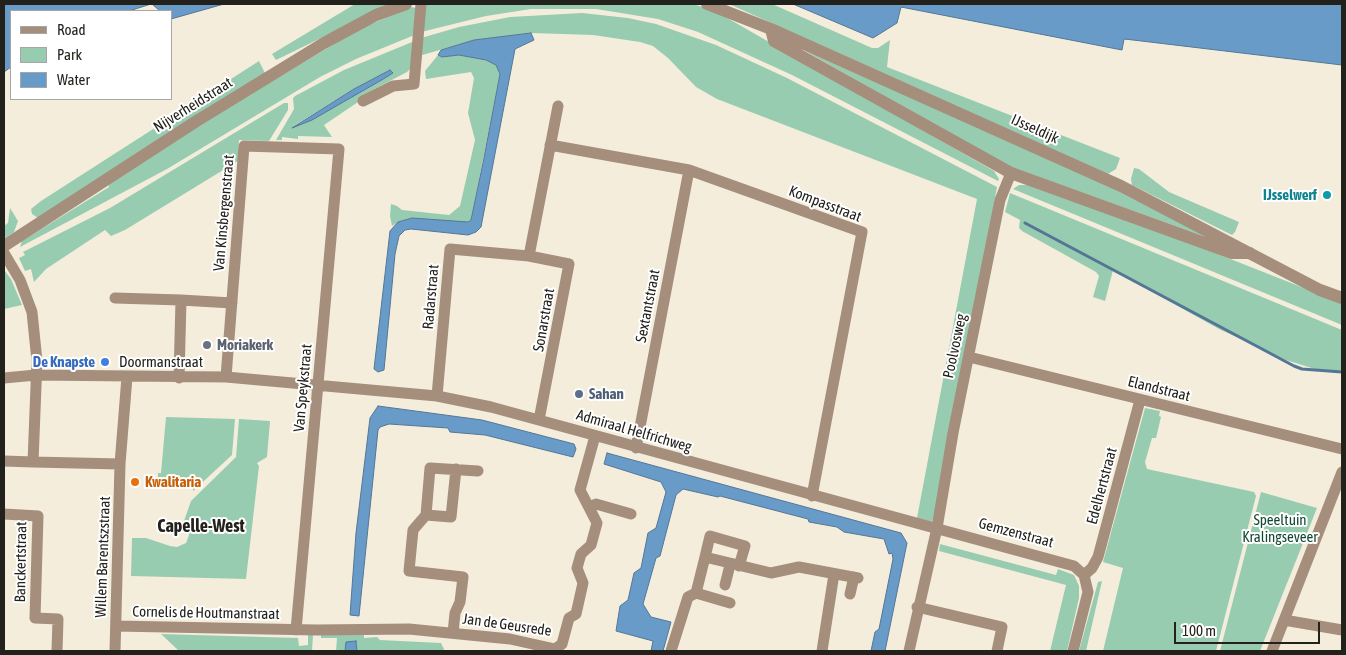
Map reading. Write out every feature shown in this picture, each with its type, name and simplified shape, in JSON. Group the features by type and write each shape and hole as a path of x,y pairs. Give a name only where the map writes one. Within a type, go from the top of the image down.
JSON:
{"street":[{"name":"Nijverheidstraat","path":"4,246 195,122 324,43 376,16 406,4"},
{"path":"363,101 393,86 414,84 421,4"},
{"name":"IJsseldijk","path":"707,4 770,29 1121,186 1320,290 1342,298"},
{"path":"770,29 774,41 1011,173 1232,253 1251,253"},
{"path":"530,256 558,106"},
{"name":"Kompasstraat","path":"550,145 688,170 862,232 812,496"},
{"name":"Van Kinsbergenstraat","path":"226,377 244,146 339,149"},
{"name":"Van Speykstraat","path":"296,630 339,149"},
{"name":"Sextantstraat","path":"636,448 688,170"},
{"name":"Poolvosweg","path":"909,651 917,607 937,528 1000,200 1011,173"},
{"name":"Radarstraat","path":"438,396 450,249 530,256"},
{"path":"4,253 24,286 32,312 36,375 33,462"},
{"name":"Sonarstraat","path":"530,256 569,264 540,420"},
{"path":"116,298 232,303"},
{"path":"179,378 181,300"},
{"name":"Elandstraat","path":"969,357 1342,449"},
{"name":"Doormanstraat","path":"4,378 36,375 226,377 318,384"},
{"name":"Willem Barentszstraat","path":"115,651 120,464 127,377"},
{"name":"Admiraal Helfrichweg","path":"318,384 438,396 491,406 636,448 937,528"},
{"name":"Edelhertstraat","path":"1084,575 1098,557 1140,400"},
{"name":"Jan de Geusrede","path":"296,630 409,629 510,639 555,648 562,644 569,618 576,614 583,586 577,571 581,554 591,546 596,523 580,488 594,436"},
{"path":"4,461 120,464"},
{"path":"453,633 455,613 460,602 462,577 409,571 413,530 426,515 430,468 478,471"},
{"path":"426,515 451,517 456,469"},
{"path":"1272,651 1338,493 1342,472"},
{"path":"589,507 596,504 631,514"},
{"name":"Banckertstraat","path":"4,514 38,516 35,618 58,618 57,651"},
{"name":"Gemzenstraat","path":"937,528 1057,560 1074,566 1084,575"},
{"path":"696,593 710,536 745,546 725,585"},
{"path":"705,557 771,573 792,566 856,578 850,594"},
{"path":"822,651 834,574"},
{"path":"1073,651 1088,592 1084,575"},
{"path":"671,651 688,597 696,593 730,603"},
{"path":"917,607 1002,627 997,651"},
{"path":"1284,620 1342,630"},
{"name":"Cornelis de Houtmanstraat","path":"116,626 296,630"}],"green space":[{"path":"355,4 391,4 276,60 272,54"},
{"path":"426,4 693,4 715,11 994,171 999,179 998,181 792,75 698,32 658,19 596,9 531,9 486,16 421,32"},
{"path":"729,4 772,4 872,48 878,48 890,40 887,67 1120,158 1116,169 1108,174"},
{"path":"412,7 416,8 417,34 356,59 320,77 167,169 20,247 22,241 109,187 108,183 201,124 359,29"},
{"path":"582,13 628,18 656,24 716,45 787,78 997,187 936,517 931,522 917,518 977,199 717,99 696,87 668,58 653,46 640,42 593,35 531,33 474,40 419,56 421,38 459,27 510,17"},
{"path":"417,40 412,67 407,72 363,95 364,98 324,125 332,137 298,136 298,139 282,137 282,140 276,140 294,109 293,98 344,70","holes":["390,70 393,73 385,78 292,127 354,89"]},
{"path":"803,50 1079,171 1214,240 1008,166"},
{"path":"438,55 442,57 459,55 486,60 496,65 500,74 471,220 465,223 412,218 392,226 390,216 391,204 402,210 449,215 460,206 475,140 468,113 474,78 471,72 426,79 425,71"},
{"path":"259,61 266,75 38,218 32,214 31,209 41,201"},
{"path":"284,103 288,103 288,110 269,141 239,140 238,161 125,230 111,236 105,230 46,269 34,282 31,269 25,271 19,258 25,255 23,252 110,208"},
{"path":"1134,168 1139,169 1169,192 1239,222 1235,232 1232,235 1132,185 1131,179"},
{"path":"1019,185 1027,185 1200,247 1342,303 1342,325 1013,189"},
{"path":"1010,193 1342,330 1342,372 1318,370 1286,360 1219,329 1113,270 1105,301 1093,297 1099,276 1096,272 1022,231 1019,228 1020,220 1005,212"},
{"path":"10,208 18,221 14,232 4,239 4,226 8,223"},
{"path":"4,270 11,279 22,305 4,309"},
{"path":"1145,408 1160,411 1159,416 1161,417 1156,438 1152,438 1145,462 1147,469 1254,492 1256,496 1216,651 1103,651 1123,568 1103,562"},
{"path":"166,417 235,419 232,455 193,491 193,484 158,484 158,473 161,473"},
{"path":"239,419 270,421 267,457 257,463 259,466 246,579 131,576 132,538 146,538 177,547 186,543 189,535 184,521 191,501 236,457"},
{"name":"Speeltuin Kralingseveer","path":"1261,492 1317,508 1260,651 1220,651"},
{"path":"940,544 1056,575 1058,569 1074,575 1079,586 1079,598 1067,651 1050,651 1066,585 939,551"},
{"path":"1102,581 1086,651 1079,651 1098,582"},
{"path":"161,634 298,638 299,646 308,645 308,635 313,635 312,651 179,651"},
{"path":"364,634 364,638 377,637 380,640 441,643 444,649 443,651 357,651 357,644 346,643 345,651 336,651 337,638 321,638 321,635"}],"water":[{"path":"4,4 151,4 132,10 10,10 10,68 4,72"},
{"path":"152,4 224,4 172,19 172,10 159,10"},
{"path":"793,4 1342,4 1342,65 1124,39 1122,50 901,7 897,23 873,38"},
{"path":"531,33 534,40 515,49 481,227 476,232 468,235 411,229 405,230 399,236 395,254 384,370 378,372 374,369 390,231 398,222 412,218 468,222 471,220 500,74 496,65 486,60 459,55 442,57 438,55 441,50 474,40"},
{"path":"390,70 393,73 385,78 312,120 292,128 354,89"},
{"path":"378,406 482,420 574,444 576,449 573,457 485,435 450,432 448,428 389,424 380,427 378,430 359,616 350,615 356,533 370,418"},
{"path":"607,453 901,533 907,543 885,651 871,651 875,632 879,629 893,559 892,553 889,554 884,539 844,532 837,527 809,522 808,519 720,496 683,489 676,495 660,556 656,558 643,604 651,617 671,622 663,651 651,651 653,641 616,631 620,606 628,600 634,573 641,568 648,533 656,528 666,492 661,482 604,464"},
{"path":"356,641 357,651 345,651 346,642"}],"waterway":[{"path":"1025,223 1294,366 1302,369 1342,372"}],"place":[{"name":"IJsselwerf","path":"1327,195"},
{"name":"Moriakerk","path":"207,345"},
{"name":"De Knapste","path":"105,362"},
{"name":"Sahan","path":"579,394"},
{"name":"Kwalitaria","path":"135,482"}],"district":[{"name":"Capelle-West","path":"201,526"}]}
